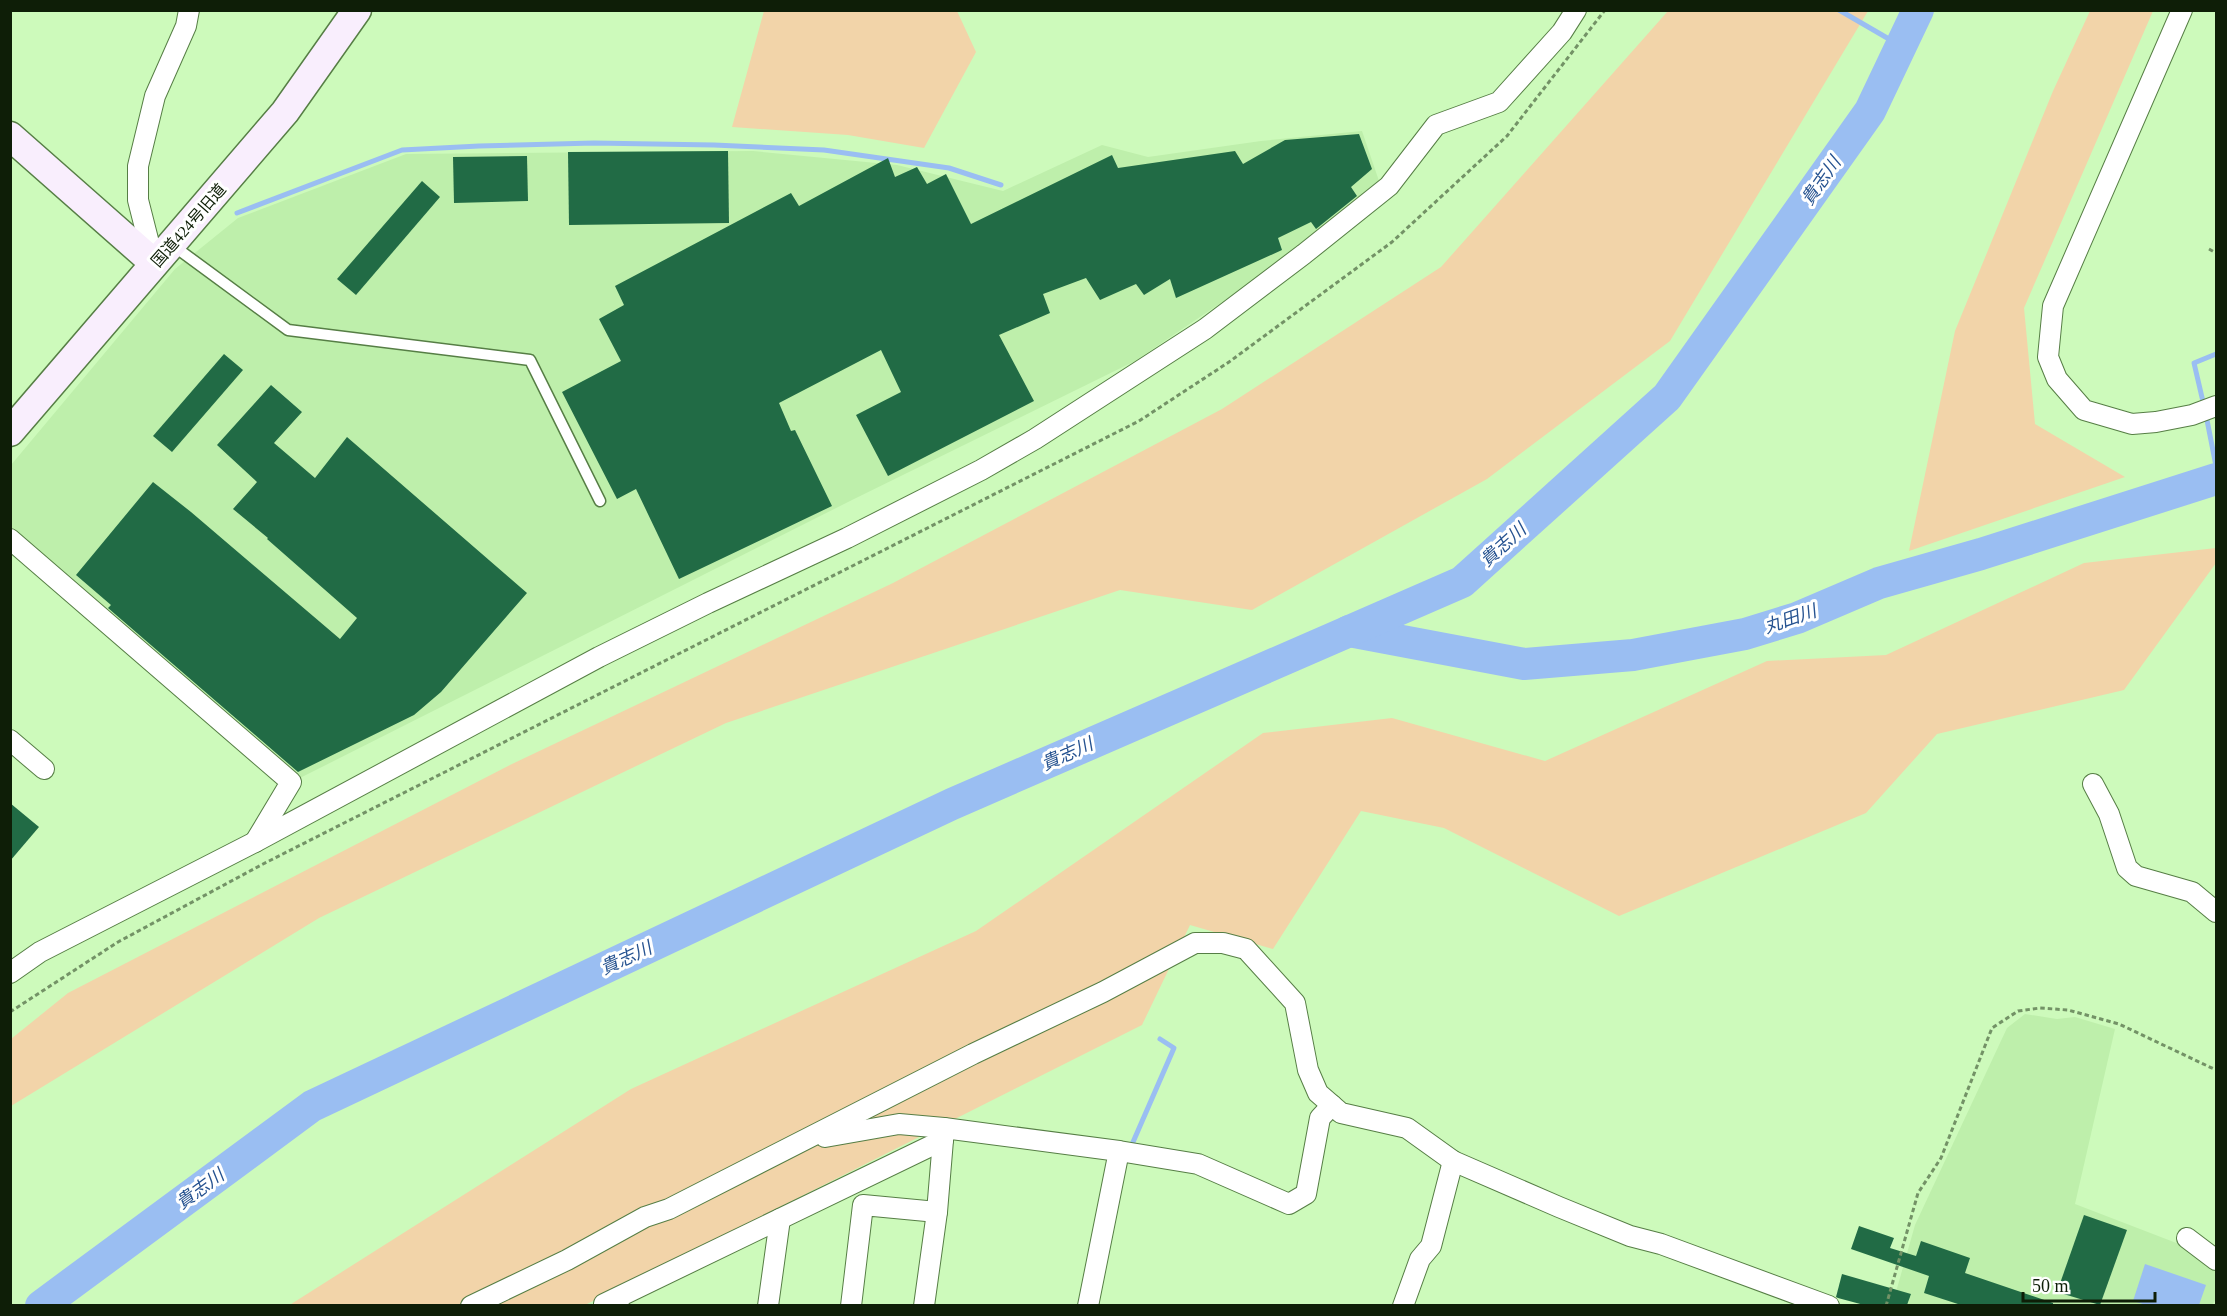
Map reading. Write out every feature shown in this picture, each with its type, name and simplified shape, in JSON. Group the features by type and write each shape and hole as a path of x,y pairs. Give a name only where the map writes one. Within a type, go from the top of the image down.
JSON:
{"street":[{"path":"163,254 138,200 138,166 155,96 186,26 189,10"},
{"name":"国道424号旧道","path":"10,432 285,112 357,10"},
{"path":"10,973 40,952 255,842 599,657 847,538 981,470 1035,439 1205,329 1304,254 1389,186 1436,125 1499,102 1562,32 1576,10"},
{"path":"2182,10 2053,306 2048,357 2057,379 2084,410 2094,413 2132,424 2192,415 2217,406"},
{"path":"10,136 163,254"},
{"path":"10,539 291,782 255,842"},
{"path":"10,740 44,769"},
{"path":"2093,784 2109,814 2127,868 2136,876 2192,892 2217,912"},
{"path":"471,1305 567,1260 645,1217 669,1209 973,1054 1103,992 1195,943 1223,944 1246,949 1295,1003 1308,1070 1318,1093 1341,1113 1407,1128 1453,1161 1630,1236 1661,1244 1830,1305"},
{"path":"811,1137 824,1138 899,1124 944,1134 1119,1151 1198,1164 1289,1204 1306,1194 1320,1118 1332,1104"},
{"path":"619,1305 604,1304 817,1201 944,1134"},
{"path":"924,1305 937,1212 944,1134"},
{"path":"1088,1305 1119,1151"},
{"path":"1403,1305 1420,1259 1431,1246 1453,1161"},
{"path":"817,1201 937,1212"},
{"path":"851,1305 863,1205"},
{"path":"768,1305 780,1219"},
{"path":"2187,1238 2217,1260"}],"lane":[{"path":"163,254 288,330 530,360 600,501"}],"path":[{"path":"2209,249 2217,253"},
{"path":"1886,1305 1918,1193 1941,1158 1992,1028 2018,1011 2040,1008 2068,1010 2119,1024 2217,1070"}],"shaded area":[{"path":"764,11 957,11 976,52 924,148 848,135 732,127"},
{"path":"1668,11 1868,11 1670,341 1487,479 1252,610 1120,590 726,723 319,918 11,1106 11,1039 68,993 512,764 893,583 1222,409 1441,267"},
{"path":"2090,11 2153,11 2024,308 2035,424 2125,477 1909,551 1955,331 2053,91"},
{"path":"1362,131 1379,181 1366,197 1315,239 1135,361 852,500 298,779 11,528 11,465 175,269 238,218 406,154 753,151 897,165 1003,191 1102,145 1148,157 1261,141"},
{"path":"2216,548 2216,563 2124,690 1937,734 1866,813 1619,916 1444,828 1361,811 1273,949 1190,925 1142,1025 585,1305 288,1306 631,1089 976,931 1263,733 1392,718 1545,761 1767,661 1886,655 2084,563"},
{"path":"2025,1014 2057,1019 2075,1017 2115,1029 2075,1204 2192,1249 2216,1268 2216,1299 2212,1305 1892,1306 1915,1225 2007,1028"}],"water":[{"path":"2145,1264 2206,1285 2199,1305 2146,1305 2133,1301"}],"building":[{"path":"1359,134 1372,169 1351,187 1357,196 1316,229 1311,222 1278,238 1282,250 1176,298 1170,279 1144,295 1136,284 1100,300 1086,278 1043,294 1050,313 999,335 1034,401 888,476 856,415 901,392 881,350 779,403 791,431 795,430 832,506 679,579 636,489 617,499 562,392 621,361 599,319 624,305 615,286 791,193 799,206 888,158 895,177 917,167 927,184 946,174 971,224 1112,155 1118,168 1235,151 1243,164 1285,140"},
{"path":"728,151 729,223 569,225 568,152"},
{"path":"527,156 528,201 454,203 453,157"},
{"path":"422,181 440,197 356,295 337,279"},
{"path":"224,354 243,370 172,452 153,436"},
{"path":"271,385 302,412 274,443 315,478 347,437 527,593 441,692 414,715 298,772 108,608 111,605 76,575 153,482 340,639 357,618 233,509 257,482 217,445"},
{"path":"10,803 39,827 10,861"},
{"path":"2084,1215 2127,1230 2100,1305 2057,1292"},
{"path":"1859,1226 1894,1238 1890,1248 1916,1256 1921,1241 1970,1258 1965,1273 2053,1303 2053,1305 1961,1305 1924,1293 1929,1276 1851,1249"},
{"path":"1842,1274 1911,1294 1907,1305 1864,1305 1838,1298 1836,1297"}],"waterway":[{"path":"1839,10 1901,46"},
{"name":"貴志川","path":"41,1306 312,1106 952,804 1462,582 1667,397 1870,111 1918,10"},
{"path":"237,213 402,150 479,146 594,143 824,150 949,168 1001,185"},
{"path":"2204,406 2194,363 2216,354"},
{"path":"2206,415 2216,466"},
{"name":"丸田川","path":"1349,631 1524,664 1633,655 1745,634 1797,618 1879,583 1981,554 2216,479"},
{"path":"1130,1149 1174,1048 1160,1039"}]}
